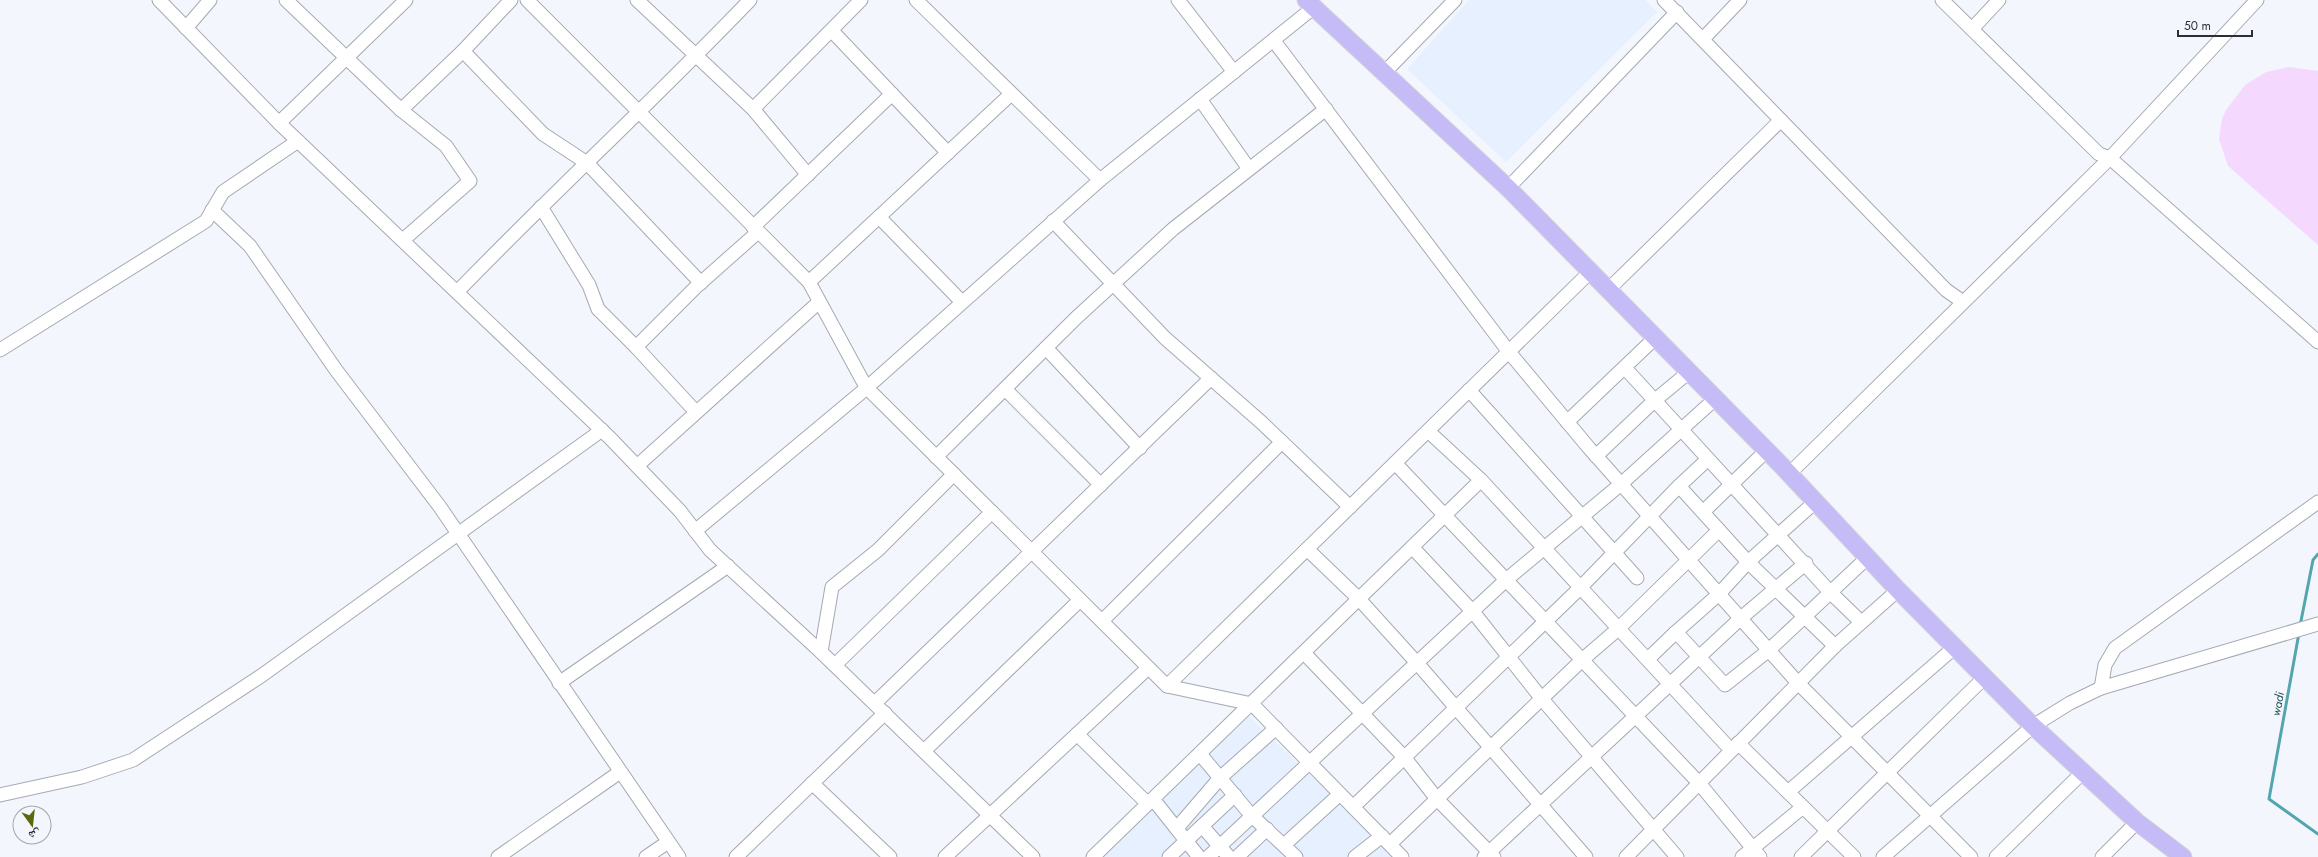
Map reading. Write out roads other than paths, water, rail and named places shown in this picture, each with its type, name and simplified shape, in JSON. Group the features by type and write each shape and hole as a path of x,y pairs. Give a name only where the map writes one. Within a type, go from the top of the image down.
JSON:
{"main road":[{"path":"1309,4 1508,188 1789,474 1898,590 2033,726 2137,822 2183,857"}],"street":[{"path":"159,0 279,123 602,430 680,511 695,531 728,566 875,703 1034,857"},
{"path":"186,28 210,0"},
{"path":"279,123 406,0"},
{"path":"402,110 464,51 511,0"},
{"path":"527,0 809,282 866,388 1148,668 1167,686 1252,704 1402,857"},
{"path":"638,0 698,54 753,109 808,174"},
{"path":"457,292 540,206 640,113 750,0"},
{"path":"753,109 861,0"},
{"path":"916,0 1100,180"},
{"path":"1178,0 1234,72"},
{"path":"1384,74 1455,0"},
{"path":"1664,0 1946,290 1963,302"},
{"path":"1703,39 1740,0"},
{"path":"1942,0 2099,154 2110,158 2318,342"},
{"path":"1972,29 1999,0"},
{"path":"1789,474 2110,158 2257,0"},
{"path":"292,3 346,59 402,110 446,146 470,181 403,240"},
{"path":"695,531 866,388 1100,180 1274,41 1309,4"},
{"path":"1508,188 1677,12"},
{"path":"832,30 948,152"},
{"path":"1274,41 1509,352 1567,422 1798,683 1970,857"},
{"path":"464,51 543,134 587,163 701,283"},
{"path":"636,347 756,229 808,174 892,94"},
{"path":"809,282 1011,94"},
{"path":"1200,99 1248,169"},
{"path":"936,457 1076,318 1114,285 1173,228 1326,109"},
{"path":"1608,290 1781,120"},
{"path":"0,350 206,221 223,192 298,141"},
{"path":"540,206 589,286 598,309 636,347 695,411"},
{"path":"212,210 250,246 336,370 458,534 679,857"},
{"path":"879,217 962,302"},
{"path":"1053,222 1165,338 1282,442 1350,507"},
{"path":"1167,686 1590,272"},
{"path":"636,466 695,411 819,302"},
{"path":"1567,422 1655,338"},
{"path":"1046,348 1140,448"},
{"path":"1625,368 1806,563 1830,592 1861,622"},
{"path":"1596,456 1654,401 1689,372"},
{"path":"875,703 1033,553 1211,378"},
{"path":"1005,388 1101,485"},
{"path":"1469,390 1637,578"},
{"path":"1208,857 1251,815 1310,763 1417,663 1474,613 1506,580 1621,484 1680,429 1715,399"},
{"path":"0,795 82,777 133,760 261,676 602,430"},
{"path":"1428,431 1481,480 1670,684 1735,747 1788,792 1854,857"},
{"path":"1102,621 1282,442"},
{"path":"1703,512 1766,451"},
{"path":"1353,807 1544,620 1580,588 1649,515 1708,459"},
{"path":"1395,463 1699,783 1757,853"},
{"path":"821,652 832,587 878,550 954,474"},
{"path":"1093,857 1481,480"},
{"path":"1679,486 1748,562 1835,646"},
{"path":"1648,659 1719,594 1748,562 1815,502"},
{"path":"2101,688 2105,665 2115,648 2318,502"},
{"path":"835,665 992,512"},
{"path":"1355,857 1386,840 1437,799 1582,660 1618,629 1719,530"},
{"path":"1412,547 1474,613 1507,656 1591,758 1677,857"},
{"path":"1307,549 1359,599 1417,663 1586,857"},
{"path":"1676,632 1725,686 1806,617 1830,592 1867,558"},
{"path":"1304,653 1404,757 1437,799 1489,855 1541,804 1699,659 1741,618 1774,588 1806,563"},
{"path":"559,683 728,566"},
{"path":"1626,857 1835,646 1898,590"},
{"path":"924,751 1080,600"},
{"path":"1883,857 1930,818 2033,726 2070,703 2101,688 2318,624"},
{"path":"1788,792 1955,647"},
{"path":"945,857 1148,668"},
{"path":"1801,857 1827,830 1985,678"},
{"path":"736,857 885,713"},
{"path":"1177,828 1220,778 1276,728"},
{"path":"1077,734 1177,828 1199,857"},
{"path":"1200,754 1251,815 1267,829 1289,853 1340,794"},
{"path":"498,857 620,772"},
{"path":"1996,857 2083,772"},
{"path":"812,783 881,854"},
{"path":"1169,857 1235,795"},
{"path":"1742,857 1757,853 1803,807"},
{"path":"2102,857 2137,822"},
{"path":"1202,826 1229,857"},
{"path":"1237,857 1267,829"},
{"path":"646,857 668,842"}],"waterway":[{"name":"wadi","path":"2300,626 2313,560 2318,554"},
{"name":"wadi","path":"2299,633 2269,799 2318,834"}]}
